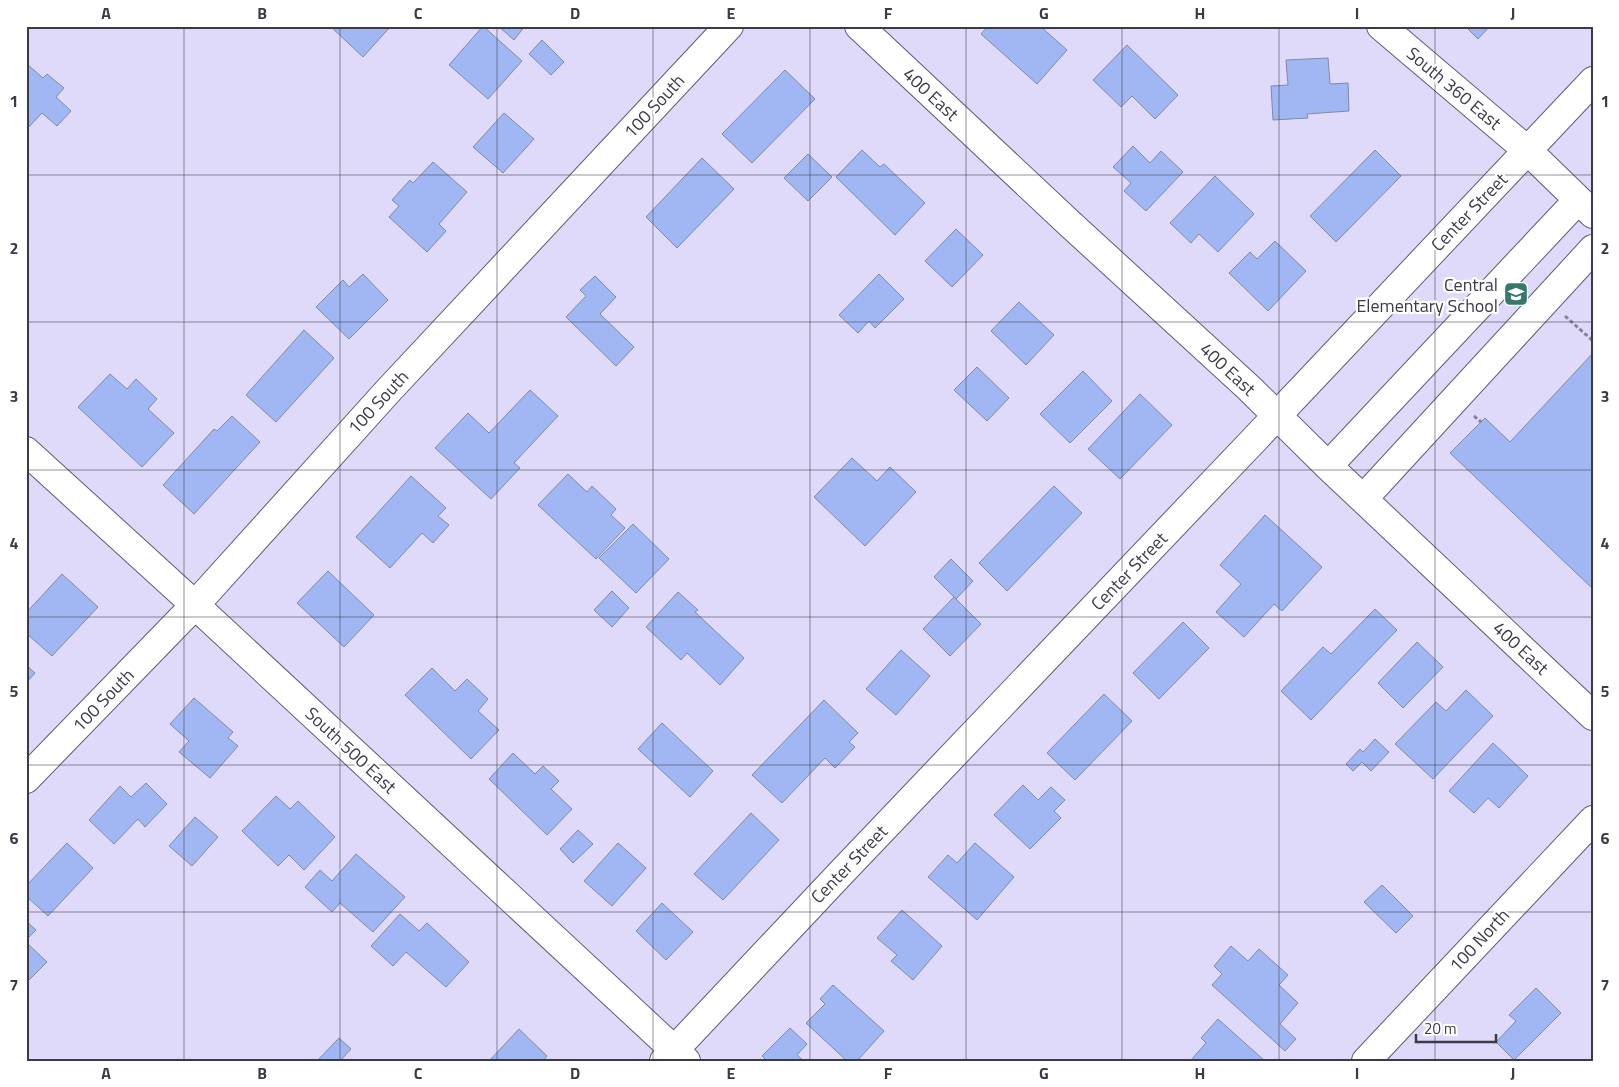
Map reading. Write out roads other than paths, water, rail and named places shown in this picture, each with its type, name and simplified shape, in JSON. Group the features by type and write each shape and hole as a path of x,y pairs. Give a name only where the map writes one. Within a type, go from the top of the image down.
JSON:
{"street":[{"name":"100 South","path":"26,779 195,605 388,391 729,26"},
{"name":"400 East","path":"859,26 1276,415 1593,716"},
{"name":"South 360 East","path":"1381,26 1527,150 1586,208"},
{"name":"Center Street","path":"675,1057 840,874 1593,81"},
{"path":"1328,466 1586,208"},
{"path":"1363,499 1593,250"},
{"name":"South 500 East","path":"26,451 195,605 675,1057"},
{"name":"100 North","path":"1366,1061 1593,820"}],"place":[{"name":"Central Elementary School","path":"1516,294"}]}
